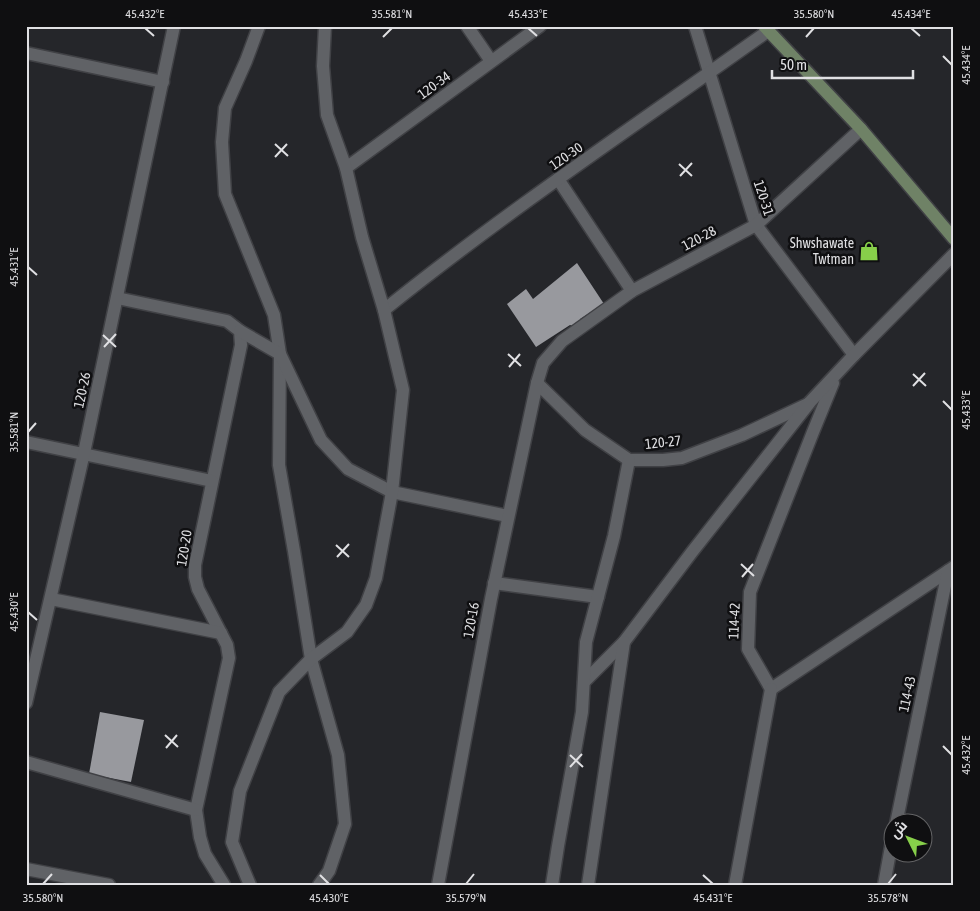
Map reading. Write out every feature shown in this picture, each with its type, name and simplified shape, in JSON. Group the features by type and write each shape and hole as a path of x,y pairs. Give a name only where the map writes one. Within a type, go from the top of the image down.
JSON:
{"street":[{"name":"120-26","path":"26,703 84,453 174,26"},
{"path":"259,26 225,108 222,142 225,194 274,316 280,354 279,465 311,659 338,755 345,824 329,871 318,885"},
{"path":"250,885 232,842 240,791 279,692 311,659 347,632 366,605 376,578 392,492 403,390 384,310 362,237 346,168 327,115 322,66 325,26"},
{"path":"467,26 491,61"},
{"name":"120-34","path":"346,168 540,26"},
{"name":"120-31","path":"695,26 756,225 854,355"},
{"path":"767,28 861,129 954,239"},
{"name":"120-30","path":"384,310 558,179 709,73 767,28"},
{"path":"27,57 162,82"},
{"name":"120-28","path":"543,363 562,341 632,290 756,225 861,129"},
{"path":"558,179 632,290"},
{"path":"584,682 624,642 810,402 954,254"},
{"path":"117,298 226,321 280,354 321,440 348,469 392,492 508,516"},
{"name":"120-20","path":"224,885 205,854 196,810 229,658 227,645 198,589 195,565 241,345 240,331"},
{"name":"120-16","path":"438,885 494,583 537,383 543,363"},
{"name":"114-42","path":"771,689 748,649 750,592 837,374"},
{"name":"120-27","path":"537,383 585,430 629,460 682,458 742,434 810,402"},
{"path":"26,442 212,481"},
{"path":"552,885 582,712 586,642 614,536 629,460"},
{"path":"735,885 771,689 951,569"},
{"name":"114-43","path":"898,814 951,569"},
{"path":"494,583 598,597"},
{"path":"51,599 221,633"},
{"path":"588,885 624,642"},
{"path":"26,762 196,810"},
{"path":"884,885 888,864"},
{"path":"26,869 109,885"}],"building":[{"path":"577,263 604,304 580,319 580,322 573,326 570,325 536,347 507,304 526,289 533,299"},
{"path":"100,712 144,720 131,782 89,774"}],"place":[{"name":"Shwshawate Twtman","path":"869,251"}]}
